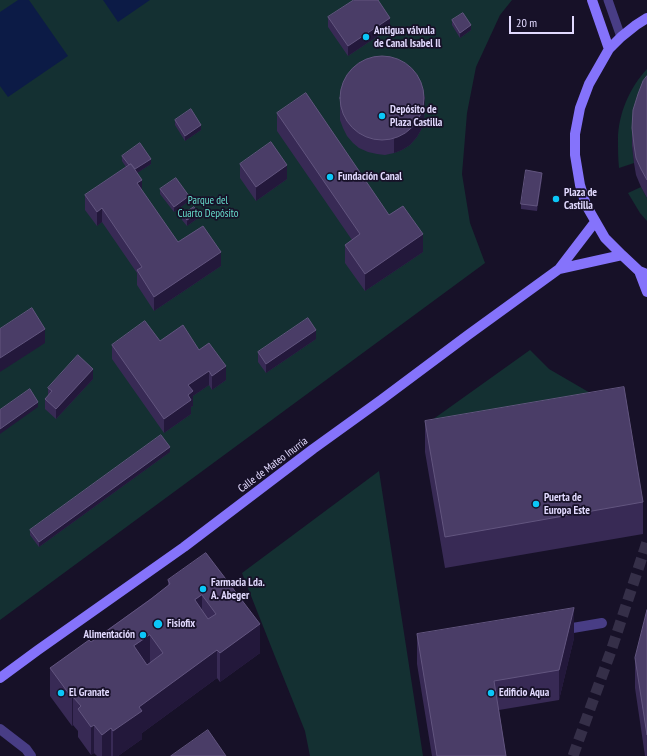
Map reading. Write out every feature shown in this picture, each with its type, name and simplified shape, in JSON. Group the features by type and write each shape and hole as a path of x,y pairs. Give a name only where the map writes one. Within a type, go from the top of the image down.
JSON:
{"main road":[{"path":"592,0 609,49"},
{"path":"647,18 621,37 609,49 589,84 580,108 575,134 575,155 580,185 586,205 605,238 622,256 643,273 647,292"},
{"name":"Calle de Mateo Inurria","path":"0,678 184,547 313,449 559,269 596,222"},
{"name":"Calle de Mateo Inurria","path":"559,269 622,256"}],"street":[{"path":"548,633 602,623"},
{"path":"0,729 26,749 31,756"}],"lane":[{"path":"608,0 621,37"}],"green space":[{"name":"Parque del Cuarto Depósito","path":"0,0 512,0 500,15 476,67 467,113 462,174 470,223 485,263 0,620"},
{"path":"647,69 647,93 633,128 632,146 634,163 619,168 618,140 620,120 630,93"},
{"path":"641,187 647,198 647,221 640,213 628,193"},
{"path":"530,350 549,369 592,394 432,420"},
{"path":"379,471 423,756 310,756 305,731 242,573"}],"water":[{"path":"18,0 29,0 68,56 8,97 0,86 0,12"},
{"path":"103,0 150,0 118,22"}],"building":[{"path":"354,0 378,0 390,18 348,46 328,17"},
{"path":"463,13 471,25 460,33 452,20"},
{"name":"Depósito de Plaza Castilla","path":"374,56 390,56 406,63 417,74 424,90 424,106 421,114 412,128 406,133 390,140 374,140 358,133 347,122 340,106 340,90 347,74 358,63"},
{"path":"647,76 647,180 636,158 632,128 633,110 643,81"},
{"name":"Fundación Canal","path":"306,93 389,215 403,206 423,234 365,274 345,245 360,234 277,113"},
{"path":"191,109 201,125 185,136 175,120"},
{"path":"271,142 287,165 256,187 240,164"},
{"path":"140,143 151,159 135,169 131,164 129,165 122,156"},
{"path":"131,164 142,180 137,183 178,242 203,226 221,252 154,297 137,270 142,267 102,208 97,212 85,195"},
{"path":"526,170 542,173 537,206 521,204"},
{"path":"176,178 189,196 174,207 160,189"},
{"path":"194,207 198,213 187,220 182,215"},
{"path":"32,308 45,329 0,358 0,329"},
{"path":"308,318 316,330 266,364 258,352"},
{"path":"145,321 160,341 183,325 199,350 209,343 226,366 212,376 209,371 188,385 193,391 188,395 191,400 164,419 112,345"},
{"path":"78,355 93,369 56,409 45,399 52,391 48,388"},
{"name":"Puerta de Europa Este","path":"624,387 643,502 445,537 425,421"},
{"path":"30,389 38,402 0,429 0,410"},
{"path":"161,435 170,447 39,542 30,530"},
{"path":"206,553 260,624 220,653 217,650 139,707 142,711 113,731 111,728 102,735 94,725 91,727 78,709 81,706 73,697 72,698 50,668 89,640 91,642 151,599 170,584 168,580","holes":["202,595 216,614 208,619 195,600","150,635 163,653 147,665 134,646"]},
{"name":"Edificio Aqua","path":"574,608 559,670 494,681 506,756 437,756 417,634"},
{"path":"647,610 647,735 635,658"},
{"path":"208,730 226,756 171,756"}],"tunnel":[{"path":"573,756 611,651 647,542"}],"place":[{"name":"Antigua válvula de Canal Isabel Il","path":"366,37"},
{"name":"Depósito de Plaza Castilla","path":"382,116"},
{"name":"Fundación Canal","path":"330,177"},
{"name":"Plaza de Castilla","path":"556,199"},
{"name":"Puerta de Europa Este","path":"536,504"},
{"name":"Farmacia Lda. A. Abeger","path":"203,589"},
{"name":"Fisiofix","path":"158,624"},
{"name":"Alimentación","path":"143,635"},
{"name":"El Granate","path":"61,693"},
{"name":"Edificio Aqua","path":"491,693"}]}
